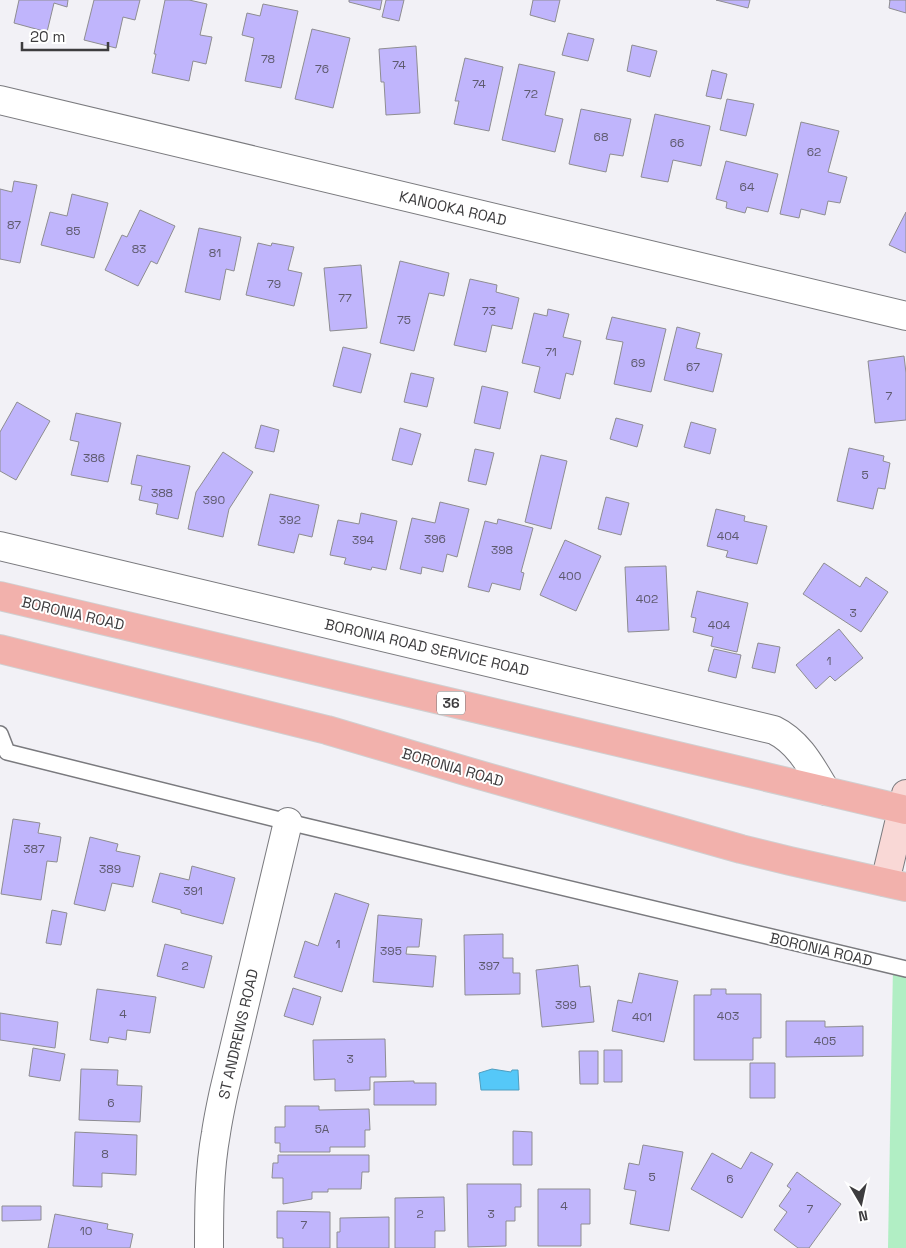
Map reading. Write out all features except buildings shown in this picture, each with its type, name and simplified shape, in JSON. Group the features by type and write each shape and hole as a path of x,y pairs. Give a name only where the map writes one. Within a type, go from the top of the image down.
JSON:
{"main road":[{"name":"BORONIA ROAD","path":"0,596 826,791 905,804"},
{"name":"BORONIA ROAD","path":"0,649 327,730 741,849 896,885"}],"street":[{"name":"KANOOKA ROAD","path":"0,100 906,316"},
{"name":"BORONIA ROAD SERVICE ROAD","path":"0,546 774,730 783,734 794,743 826,791"},
{"path":"896,885 905,804"},
{"name":"ST ANDREWS ROAD","path":"209,1248 211,1177 216,1134 224,1091 288,822"}],"lane":[{"name":"BORONIA ROAD","path":"0,734 3,751 288,822 906,969"}],"green space":[{"path":"893,966 906,969 906,1248 888,1248"}],"water":[{"path":"492,1069 511,1072 512,1070 518,1070 519,1090 481,1090 479,1073"}]}
